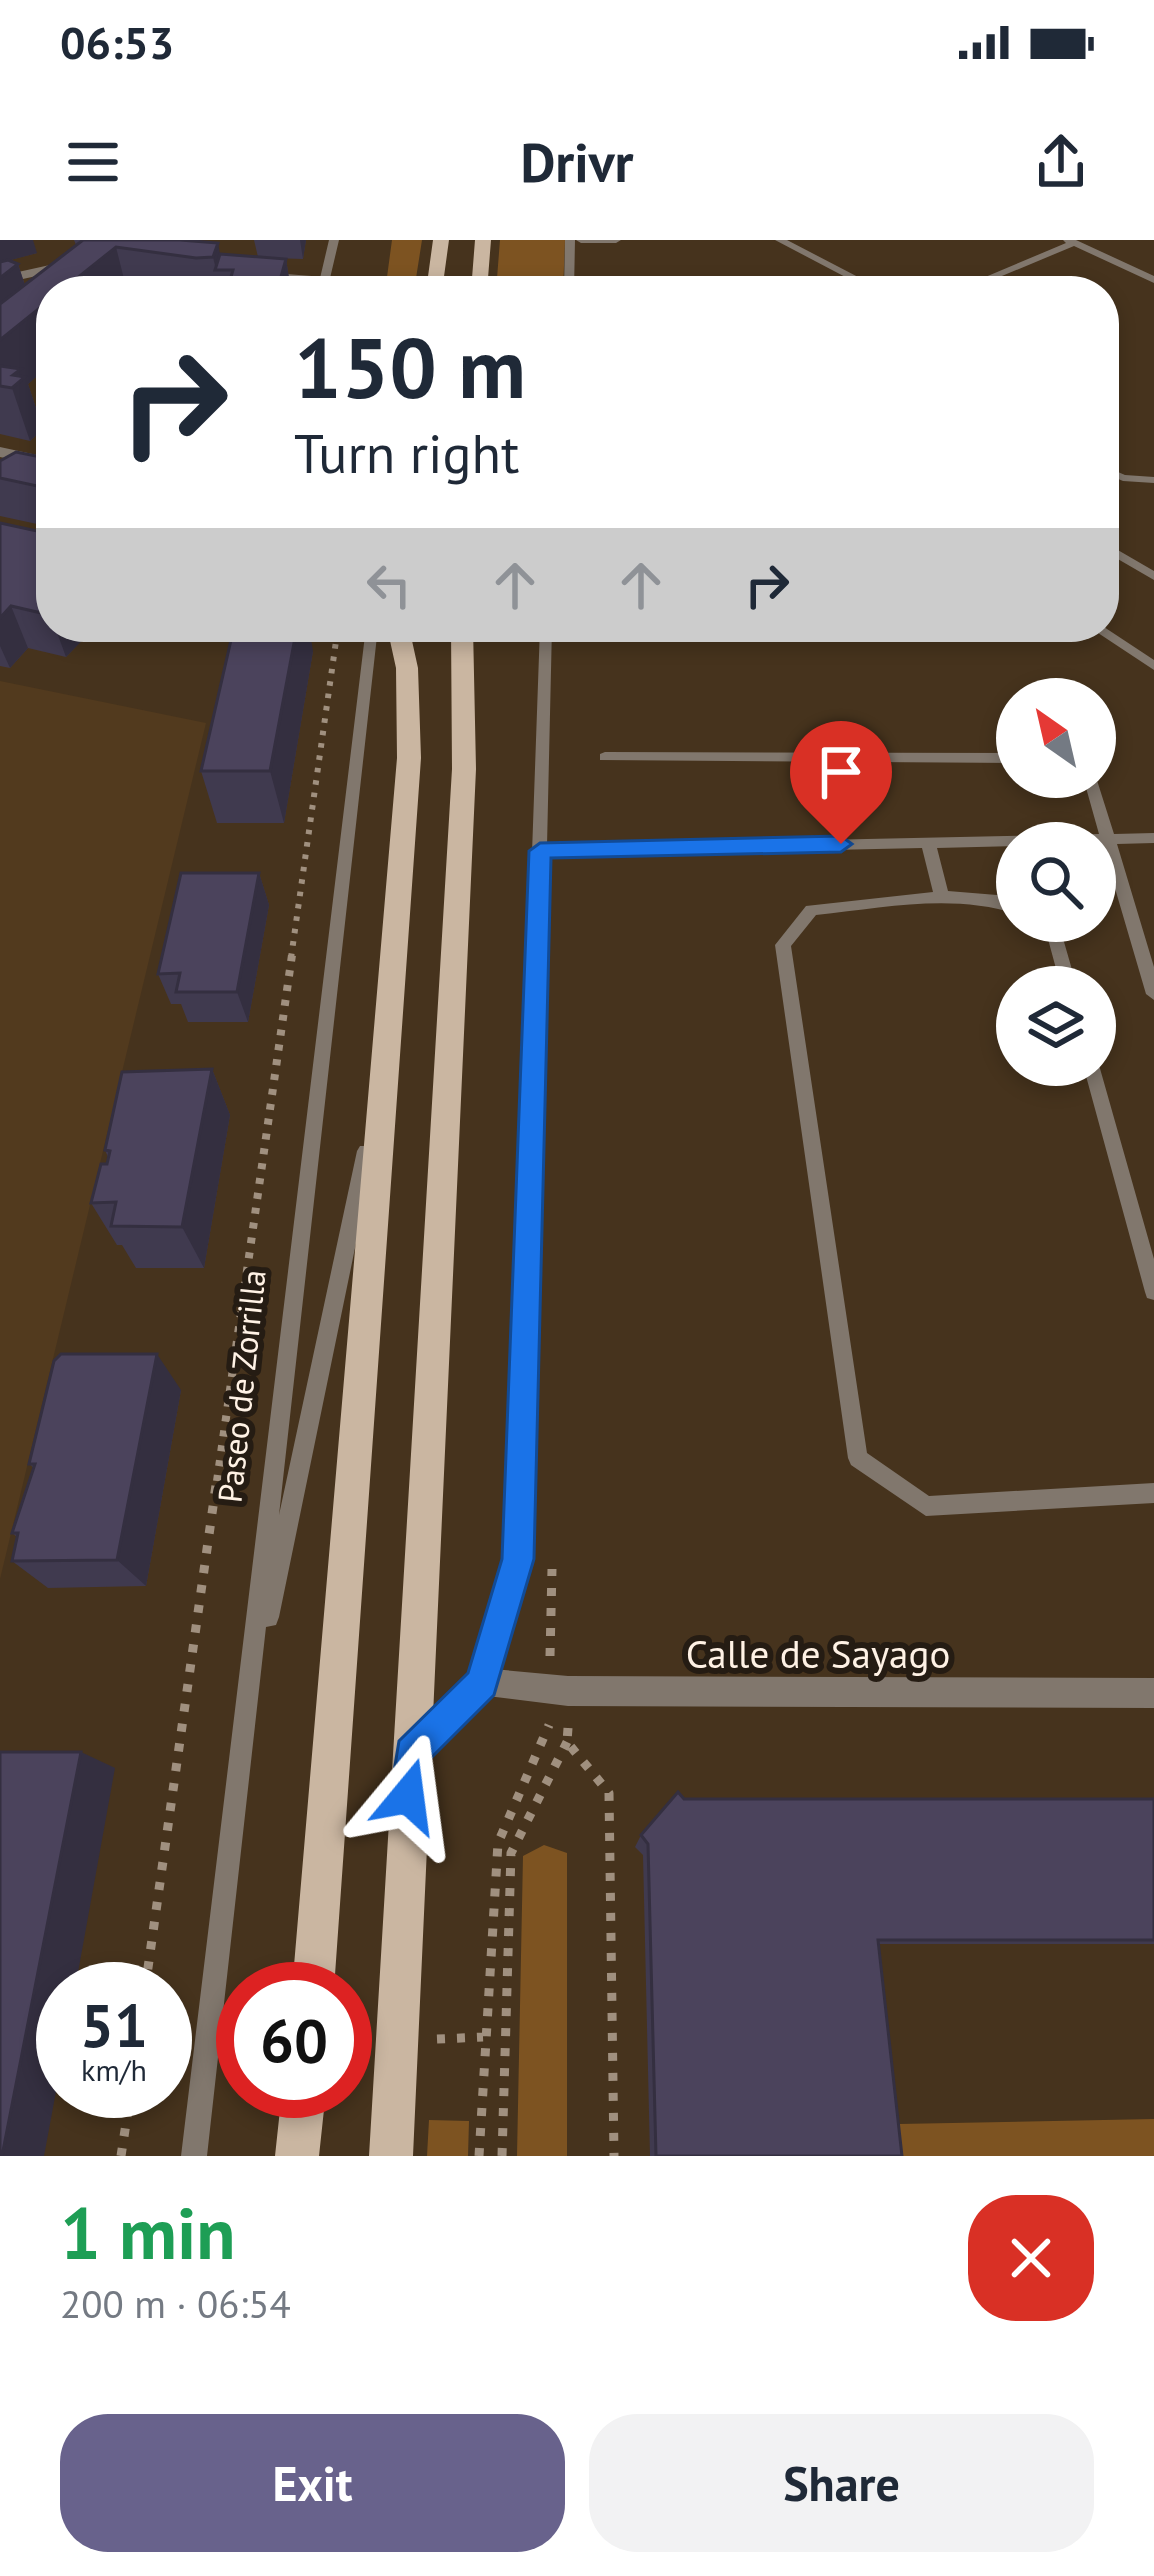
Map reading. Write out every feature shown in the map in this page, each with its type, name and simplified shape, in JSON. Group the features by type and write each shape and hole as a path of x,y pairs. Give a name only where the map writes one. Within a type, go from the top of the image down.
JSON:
{"main road":[{"path":"436,276 441,240"},
{"path":"480,276 483,240"},
{"path":"315,1962 409,758 407,668 401,642"},
{"path":"391,2156 464,769 462,642"},
{"path":"297,2156 301,2118"}],"street":[{"path":"0,280 89,261"},
{"path":"235,273 255,276"},
{"path":"0,452 36,460"},
{"name":"Calle de Sayago","path":"482,1683 568,1691 1154,1693"}],"lane":[{"path":"325,276 334,240"},
{"path":"569,276 570,240"},
{"path":"581,240 616,240"},
{"path":"780,240 851,276"},
{"path":"992,276 1071,242 1154,280"},
{"path":"1119,476 1154,481"},
{"path":"1119,554 1154,576"},
{"name":"Paseo de Zorrilla","path":"194,2156 370,642"},
{"path":"411,1753 482,1683 518,1559 546,642"},
{"path":"1118,642 1154,666"},
{"path":"604,758 996,758"},
{"path":"1116,839 1154,838"},
{"path":"540,851 996,841"},
{"path":"928,842 942,899"},
{"path":"1116,866 1154,994"},
{"path":"996,901 942,899 811,910 783,945 858,1458 926,1505 1154,1493"},
{"path":"246,1720 386,1058"},
{"path":"1097,1086 1154,1292"}],"path":[{"name":"Paseo de Zorrilla","path":"149,1962 336,642"},
{"path":"502,2156 512,1853 567,1742 568,1691"},
{"path":"567,1742 609,1793 614,2156"},
{"path":"121,2156 127,2118"}],"shaded area":[{"path":"392,240 422,240 416,276 387,276"},
{"path":"500,240 565,240 564,276 497,276"},
{"path":"0,681 206,723 0,1579"},
{"path":"544,1845 567,1853 567,2156 517,2156 523,1856"},
{"path":"1154,2119 1154,2156 902,2156 899,2124"},
{"path":"429,2120 469,2121 468,2156 427,2156"}],"building":[{"path":"83,240 218,243 213,257 196,258 116,247 80,276 36,276"},
{"path":"220,254 286,259 281,276 231,276 233,270 215,270"},
{"path":"0,262 18,264 0,278"},
{"path":"36,276 36,311 0,340 0,304"},
{"path":"0,366 21,369 13,375 25,377 12,388 0,386"},
{"path":"16,452 36,456 36,486 0,478 0,461"},
{"path":"0,523 36,531 36,612 11,606 0,618"},
{"path":"231,642 294,642 270,771 201,771"},
{"path":"181,873 259,873 237,992 176,992 180,973 158,974"},
{"path":"212,1069 182,1227 111,1226 116,1202 91,1203 101,1164 107,1164 110,1151 105,1150 122,1072"},
{"path":"61,1354 157,1354 117,1560 12,1561 18,1533 12,1533 35,1464 29,1464 54,1361"},
{"path":"0,1752 81,1752 40,1962 36,1962 36,1982 0,2156"},
{"path":"678,1792 684,1799 1154,1799 1154,1940 878,1940 902,2156 656,2156 648,1844 641,1835"}],"route":[{"path":"408,1796 411,1753 482,1683 518,1559 540,851 841,844"}]}
